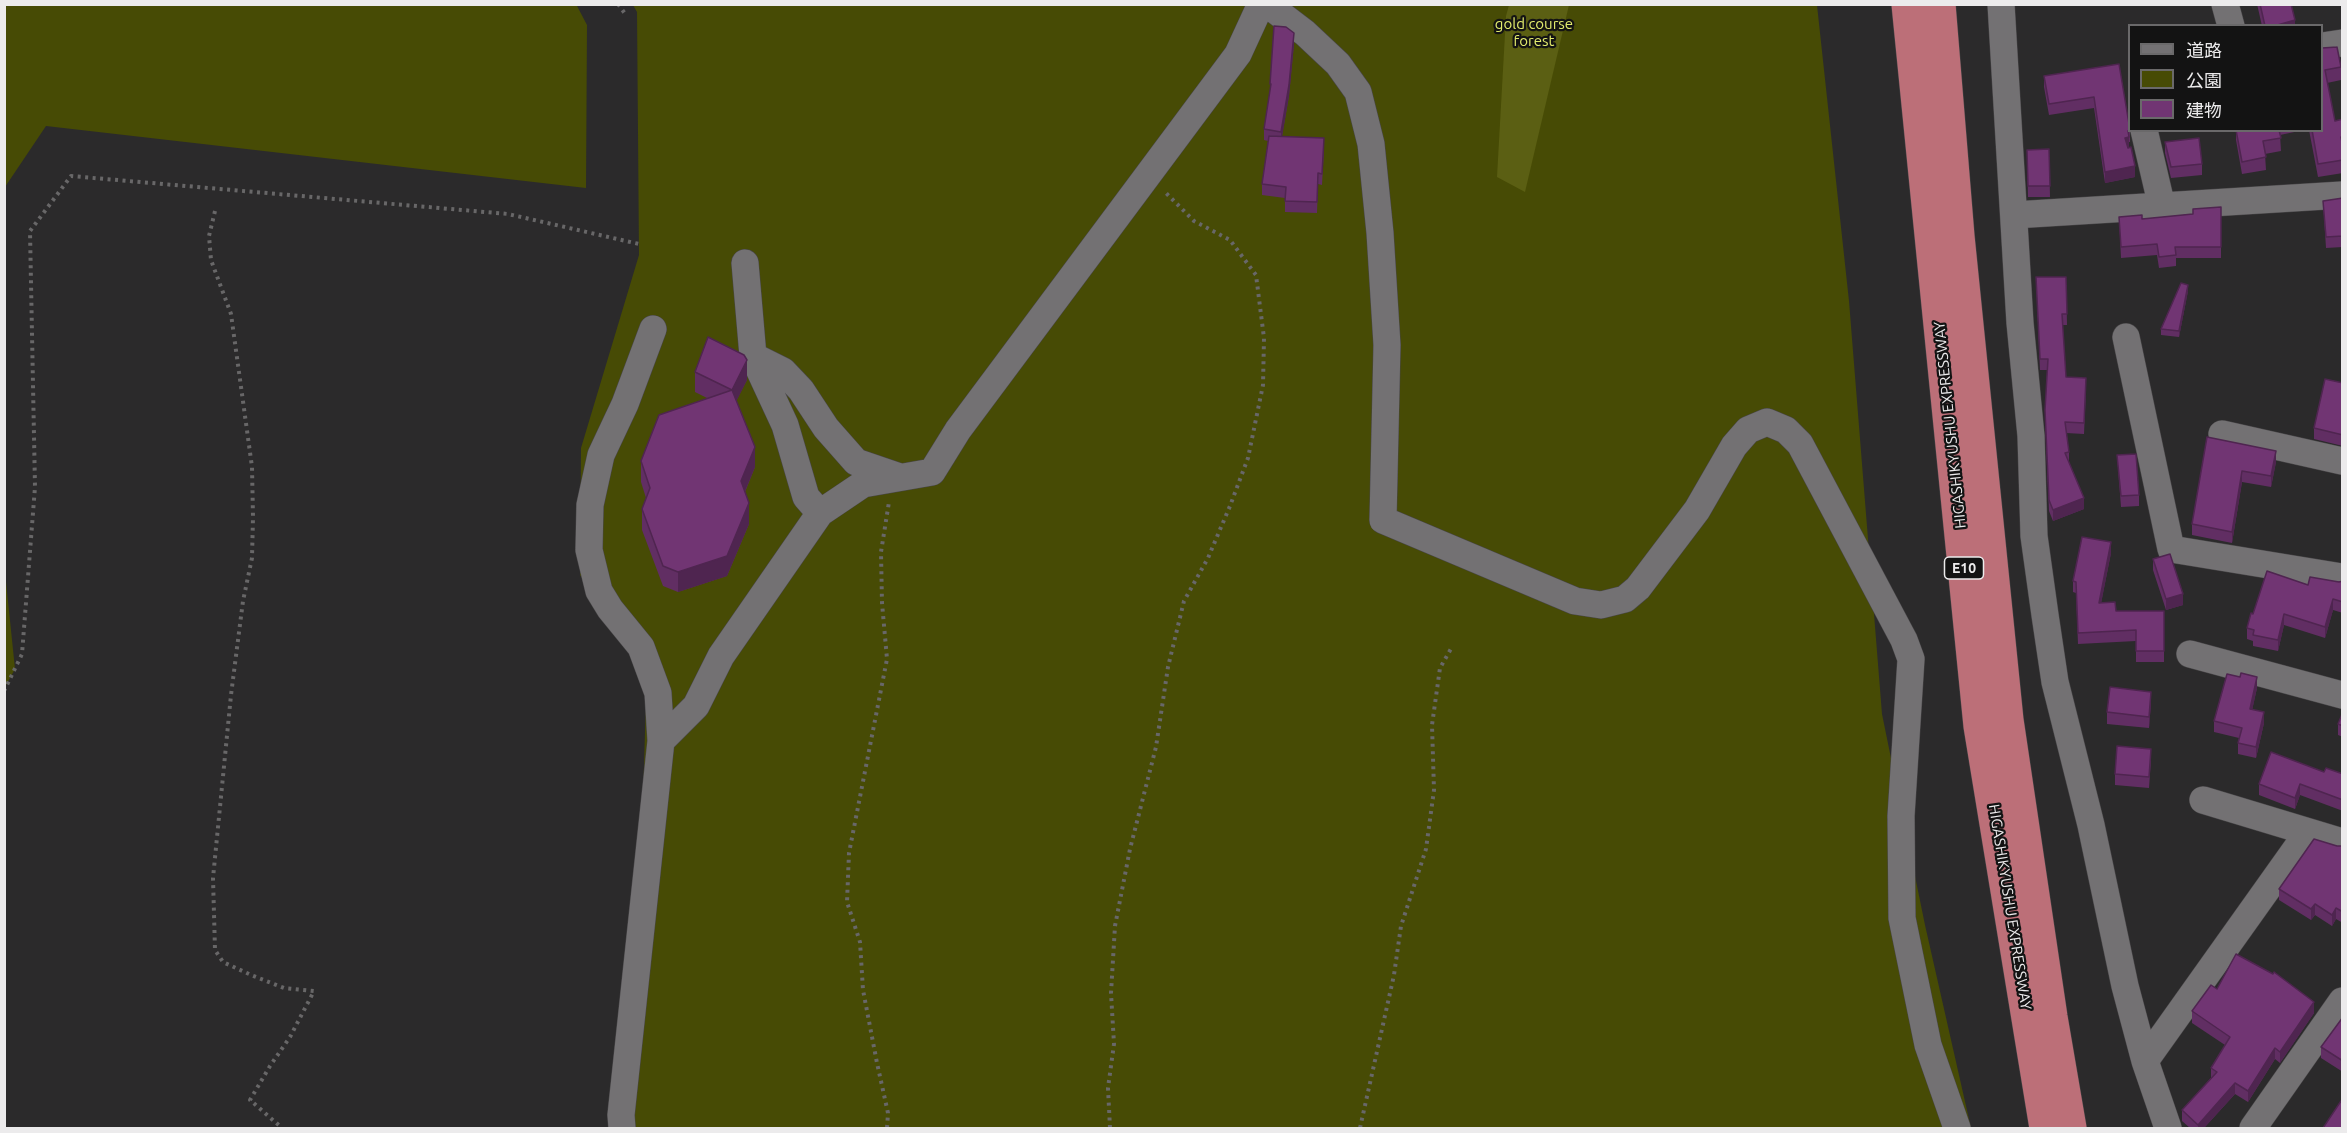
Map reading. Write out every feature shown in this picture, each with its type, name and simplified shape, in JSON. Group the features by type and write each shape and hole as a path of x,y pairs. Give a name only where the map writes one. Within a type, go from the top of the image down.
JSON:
{"highway":[{"name":"HIGASHIKYUSHU EXPRESSWAY","path":"1908,4 1980,726 2046,1128"},
{"name":"HIGASHIKYUSHU EXPRESSWAY","path":"1940,4 1958,236 2007,720 2051,1017 2070,1128"}],"street":[{"path":"662,741 696,706 722,656 820,513 863,484 932,472 958,430 1238,54 1261,4"},
{"path":"1267,4 1305,33 1338,64 1358,92 1371,144 1380,233 1387,345 1383,520 1575,602 1601,605 1625,599 1638,588 1697,510 1734,446 1748,430 1767,422 1786,430 1800,444 1904,640 1911,659 1901,816 1902,918 1928,1045 1957,1128"},
{"path":"2001,4 2020,323 2031,436 2034,536 2055,682 2091,825 2125,986 2145,1061 2168,1128"},
{"path":"2225,4 2230,24"},
{"path":"2323,46 2343,43"},
{"path":"2144,132 2162,207"},
{"path":"2014,215 2343,195"},
{"path":"745,263 753,356 785,425 806,497 820,513"},
{"path":"622,1128 622,1103 662,741 658,693 644,656 640,647 599,591 589,550 590,505 601,455 625,404 653,329"},
{"path":"2126,337 2170,549 2343,577"},
{"path":"753,356 783,371 801,390 826,428 856,462 904,478"},
{"path":"2222,434 2343,461"},
{"path":"2190,654 2343,695"},
{"path":"2203,800 2343,842"},
{"path":"2145,1061 2308,832"},
{"path":"2253,1128 2343,1001"}],"path":[{"path":"618,4 626,15"},
{"path":"1110,1128 1108,1088 1114,1044 1111,993 1115,926 1130,849 1156,747 1168,667 1184,601 1208,558 1248,458 1263,386 1264,338 1256,275 1230,240 1194,221 1149,175"},
{"path":"4,691 22,654 35,487 30,231 71,176 508,214 639,244"},
{"path":"215,211 209,236 211,260 231,314 252,467 253,517 252,558 243,601 231,695 213,878 215,950 223,962 251,975 284,988 314,991 290,1036 250,1100 282,1128"},
{"path":"887,1128 888,1113 864,990 860,942 848,902 849,853 887,659 882,603 881,552 887,504 904,478"},
{"path":"1360,1128 1394,975 1401,926 1426,849 1434,790 1431,724 1440,669 1452,647"}],"green space":[{"path":"576,4 587,25 586,188 46,126 5,187 5,5"},
{"path":"633,5 1817,5 1849,301 1882,714 1925,925 1971,1128 633,1128 646,699 635,663 580,575 581,448 639,255 637,12"},
{"name":"gold course forest","path":"1509,5 1569,5 1525,192 1497,177 1506,16"},
{"path":"5,572 15,669 4,687"}],"building":[{"path":"2260,4 2291,4 2295,20 2281,24 2265,24"},
{"path":"1274,26 1286,27 1294,33 1289,85 1281,132 1264,129 1271,84"},
{"path":"2337,47 2341,67 2325,70 2335,121 2343,119 2343,137 2341,137 2343,160 2318,164 2312,132 2323,132 2323,48"},
{"path":"2119,64 2128,118 2129,137 2125,138 2128,148 2131,147 2135,166 2105,172 2094,97 2049,104 2044,76"},
{"path":"2236,132 2280,132 2281,138 2263,141 2266,157 2242,162"},
{"path":"1269,136 1324,138 1322,174 1318,173 1317,202 1285,201 1286,187 1262,184"},
{"path":"2199,138 2202,164 2171,167 2165,142"},
{"path":"2049,149 2050,186 2028,186 2027,150"},
{"path":"2343,198 2343,236 2326,237 2323,201"},
{"path":"2221,207 2221,247 2175,247 2176,255 2159,257 2157,244 2121,247 2119,217 2142,215 2142,219 2193,214 2193,209"},
{"path":"2036,277 2066,277 2067,314 2062,314 2066,377 2086,378 2084,423 2065,422 2069,452 2065,453 2084,498 2053,510 2049,500 2045,410 2048,359 2040,359"},
{"path":"2181,283 2188,285 2179,331 2161,329"},
{"path":"708,337 744,355 747,360 732,390 695,372"},
{"path":"2325,379 2343,383 2343,435 2314,428"},
{"path":"732,390 755,447 741,481 749,503 727,556 678,572 663,566 642,509 650,488 641,461 659,415"},
{"path":"2207,437 2276,451 2271,476 2242,471 2232,532 2192,524"},
{"path":"2136,454 2139,495 2121,496 2117,455"},
{"path":"2082,537 2111,542 2099,603 2115,602 2116,611 2164,611 2164,651 2136,651 2136,630 2078,633 2076,582 2073,581"},
{"path":"2170,554 2183,594 2166,599 2153,559"},
{"path":"2267,571 2308,585 2310,577 2343,581 2343,602 2333,599 2325,627 2284,614 2278,640 2253,635 2254,630 2247,628"},
{"path":"2241,673 2257,677 2250,709 2264,712 2256,747 2238,743 2242,728 2214,721 2227,674 2240,677"},
{"path":"2110,687 2151,692 2149,717 2107,712"},
{"path":"2343,712 2343,726 2338,724"},
{"path":"2117,746 2151,749 2149,777 2115,774"},
{"path":"2271,752 2324,772 2326,768 2343,774 2343,800 2300,784 2295,798 2259,784"},
{"path":"2314,839 2343,846 2343,912 2336,908 2332,915 2315,904 2311,909 2279,889"},
{"path":"2236,954 2273,974 2274,972 2314,1002 2280,1052 2275,1048 2248,1091 2235,1083 2198,1125 2182,1110 2217,1072 2211,1068 2230,1037 2192,1011 2211,985 2217,989"},
{"path":"2343,1017 2343,1061 2321,1047"},
{"path":"2343,1098 2343,1128 2323,1128"}]}
